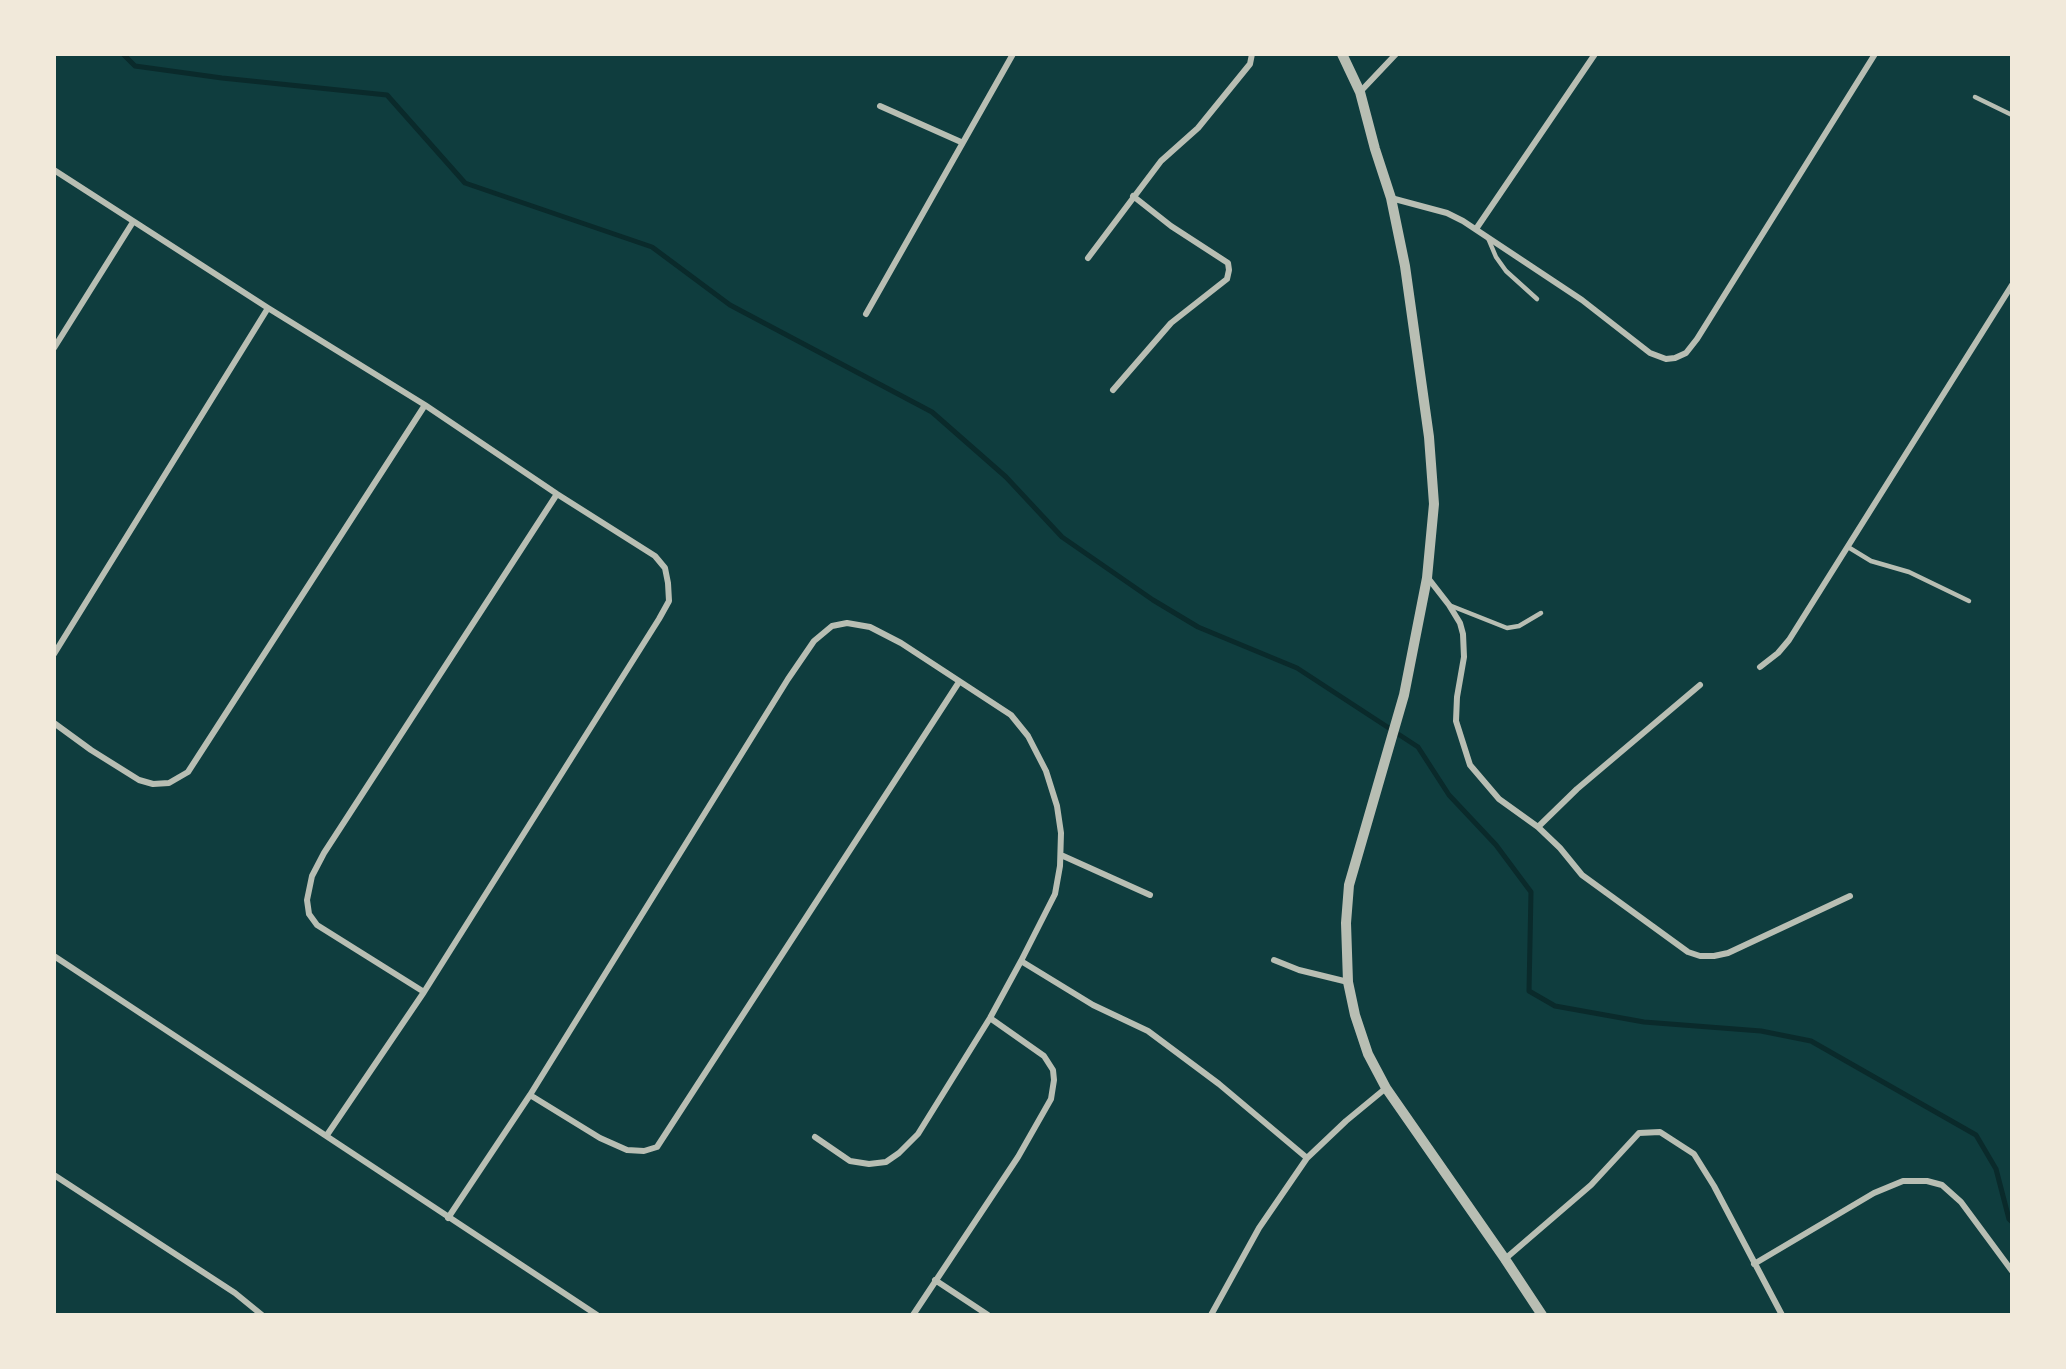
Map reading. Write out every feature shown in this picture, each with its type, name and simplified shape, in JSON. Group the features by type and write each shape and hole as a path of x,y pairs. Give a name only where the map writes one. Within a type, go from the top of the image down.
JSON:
{"street":[{"path":"866,314 1013,54"},
{"path":"1088,258 1161,162 1198,128 1250,64 1252,54"},
{"path":"1342,54 1360,92 1391,198 1405,266 1430,437 1434,504 1427,578 1404,695 1349,885 1346,923 1348,981 1355,1015 1368,1054 1386,1088 1542,1315"},
{"path":"1360,92 1396,54"},
{"path":"1476,229 1595,54"},
{"path":"1391,198 1447,213 1476,229 1582,300 1650,353 1666,359 1686,353 1704,329 1875,54"},
{"path":"880,106 962,142"},
{"path":"54,170 268,308 425,405 557,495 655,556 664,568 669,601 424,992 327,1135"},
{"path":"1113,390 1171,322 1227,279 1229,270 1227,263 1171,226 1133,196"},
{"path":"54,348 133,222"},
{"path":"1761,666 1778,653 1789,640 2012,285"},
{"path":"54,654 268,308"},
{"path":"54,723 91,750 139,780 153,784 169,783 188,772 425,405"},
{"path":"424,992 317,925 309,914 307,900 312,876 324,853 557,495"},
{"path":"1427,578 1449,604 1460,623 1465,644 1456,721 1470,765 1499,799 1538,827 1582,874 1688,952 1700,956 1728,953 1850,896"},
{"path":"448,1218 530,1095 813,640 832,626 848,622 870,627 901,642 1011,715 1028,736 1046,771 1057,806 1061,855 1055,894 1021,961 990,1018 918,1134 899,1154 886,1162 869,1164 850,1161 815,1137"},
{"path":"530,1095 600,1138 627,1150 644,1151 657,1147 688,1103 959,682"},
{"path":"1538,827 1577,789 1700,686"},
{"path":"1061,855 1150,895"},
{"path":"54,956 597,1315"},
{"path":"1275,960 1299,970 1348,981"},
{"path":"1021,961 1093,1005 1148,1031 1220,1083 1307,1158"},
{"path":"913,1315 1018,1157 1051,1099 1053,1070 1044,1056 990,1018"},
{"path":"1211,1315 1259,1228 1307,1158 1346,1120 1386,1088"},
{"path":"1505,1258 1591,1185 1639,1133 1660,1132 1694,1154 1782,1315"},
{"path":"54,1175 235,1293 262,1315"},
{"path":"1754,1264 1874,1192 1903,1181 1927,1181 1942,1185 1961,1202 2012,1271"},
{"path":"935,1280 988,1315"}],"lane":[{"path":"1974,97 2012,115"},
{"path":"1488,238 1496,257 1506,271 1537,299"},
{"path":"1848,547 1871,561 1909,572 1969,601"},
{"path":"1449,604 1507,628 1519,626 1541,613"}],"waterway":[{"path":"123,54 135,66 222,78 387,95 465,183 652,247 730,305 932,412 1006,477 1062,537 1153,600 1198,627 1297,668 1418,747 1449,795 1496,845 1531,892 1529,991 1555,1006 1644,1022 1761,1031 1811,1041 1976,1135 1996,1169 2009,1219 2012,1222"}]}
